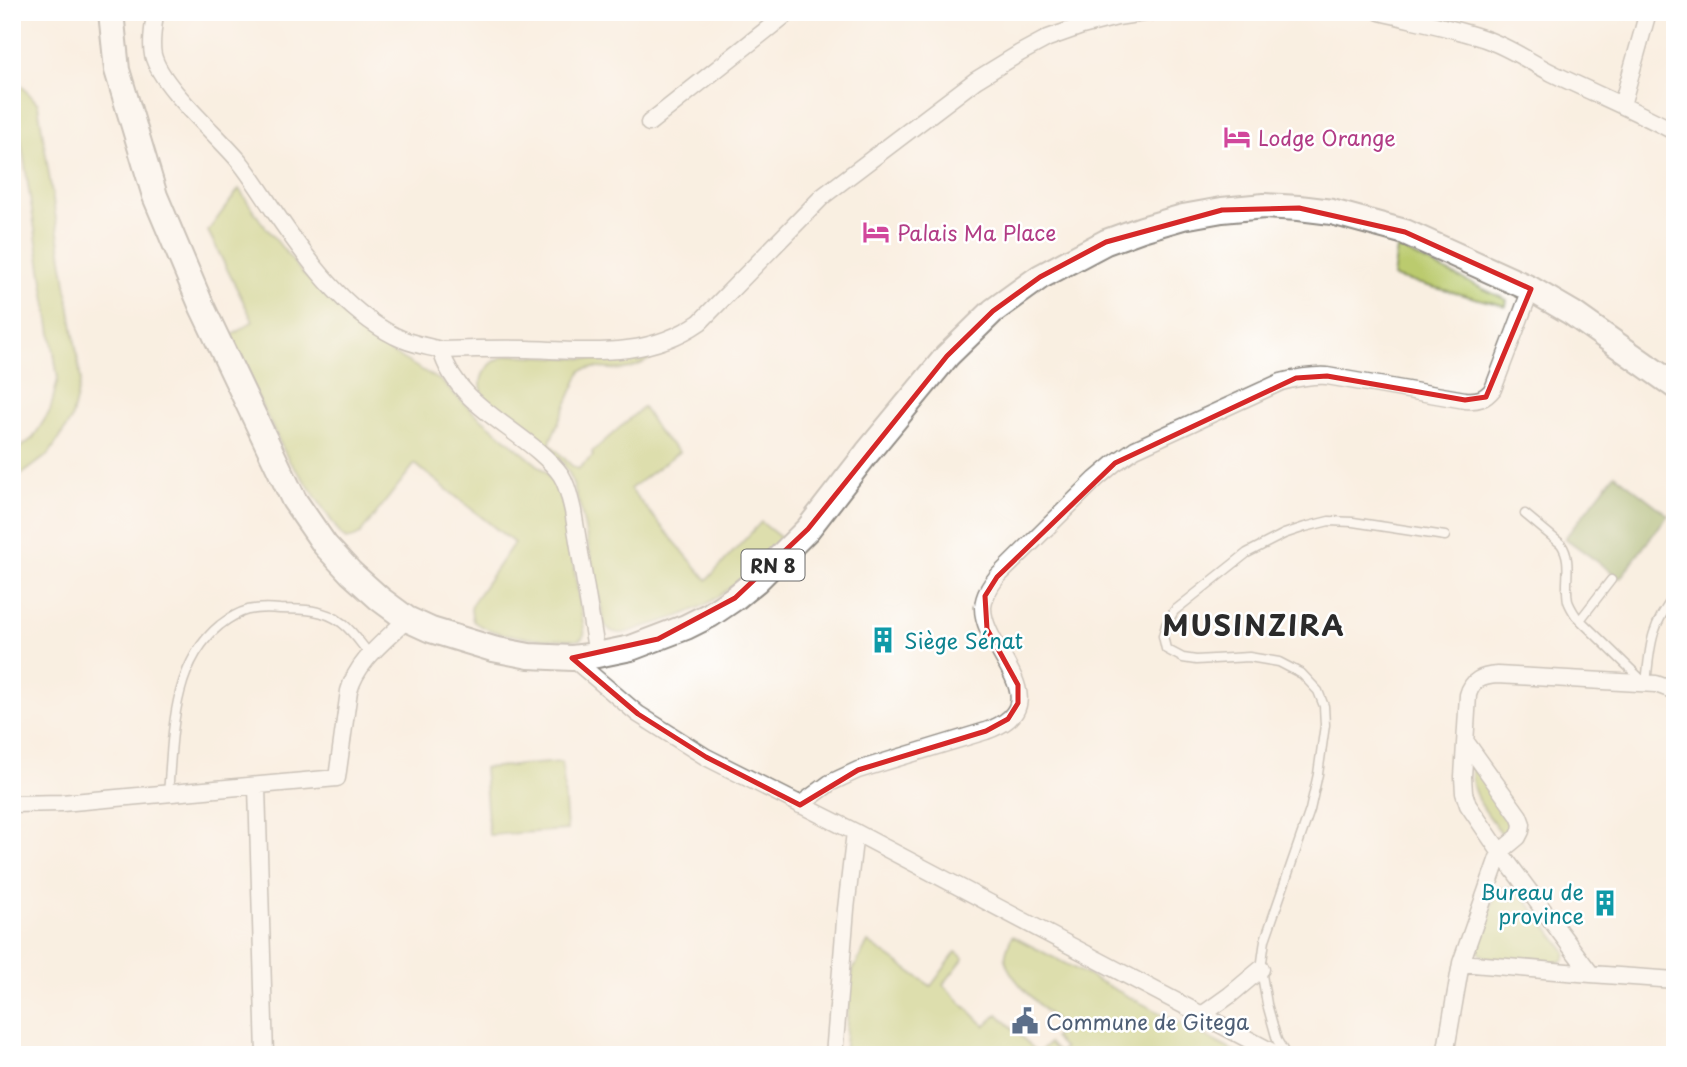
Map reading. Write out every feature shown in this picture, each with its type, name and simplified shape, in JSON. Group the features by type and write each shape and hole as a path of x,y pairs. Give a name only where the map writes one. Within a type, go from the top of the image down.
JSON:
{"main road":[{"name":"RN 8","path":"111,12 117,70 155,196 202,307 293,500 325,545 380,599 407,619 431,630 493,649 529,656 572,658 631,648 710,615 735,598 808,529 947,356 993,312 1041,277 1105,242 1173,220 1222,210 1264,206 1332,212 1405,232 1531,289 1572,313 1675,386"}],"street":[{"path":"155,12 153,54 159,69 173,89 241,163 284,226 328,282 377,326 406,341 441,350 498,348 613,351 662,343 700,322 822,196 976,80 1048,38 1117,17 1150,12"},
{"path":"649,123 789,12"},
{"path":"1380,12 1485,39 1675,132"},
{"path":"1622,104 1648,12"},
{"path":"800,805 830,783 858,770 999,727 1008,719 1018,703 1018,685 987,629 983,608 985,596 997,577 1115,463 1135,449 1281,382 1313,375 1477,401 1486,397 1493,388 1531,289"},
{"path":"441,350 444,361 464,390 548,460 568,489 597,654"},
{"path":"12,804 62,803 337,778 352,680 359,666 407,619"},
{"path":"572,658 638,714 706,757 855,832 1278,1055"},
{"path":"1591,974 1468,805 1464,793 1468,695 1476,680 1497,675 1656,684 1675,691"},
{"path":"1446,1055 1461,963 1500,852 1517,837 1522,824 1466,742"},
{"path":"257,787 265,1055"},
{"path":"834,1055 855,832"},
{"path":"1461,963 1675,980"},
{"path":"1202,1015 1261,969"}],"lane":[{"path":"1525,514 1566,550 1569,604 1580,621 1646,684"},
{"path":"1286,1055 1276,1040 1261,969 1265,940 1310,810 1325,725 1324,706 1318,691 1302,674 1279,662 1249,657 1196,660 1183,658 1167,649 1163,636 1166,625 1174,611 1247,553 1284,534 1305,527 1329,521 1353,522 1445,536"},
{"path":"1580,621 1611,580"},
{"path":"1646,684 1655,628 1662,611 1675,596"},
{"path":"168,794 175,718 188,669 211,632 230,617 249,610 275,608 322,613 341,622 370,655"}],"highlighted area":[{"path":"1299,208 1405,232 1531,289 1486,397 1465,400 1327,376 1296,378 1115,463 997,577 985,596 987,629 1018,685 1018,703 1008,719 986,731 858,770 800,805 706,757 638,714 572,658 658,639 735,598 808,529 947,356 993,311 1040,277 1106,242 1222,210"}],"green space":[{"path":"12,75 38,104 81,380 71,420 49,454 12,480 12,454 33,438 50,411 58,379 17,113 12,108"},
{"path":"239,189 300,270 345,316 387,350 441,381 471,410 546,472 564,508 584,629 582,638 553,639 509,635 473,621 472,604 514,543 415,464 360,534 346,539 341,535 289,461 228,338 253,321 208,231"},
{"path":"1397,248 1507,300 1506,306 1393,277"},
{"path":"665,350 630,368 591,368 581,371 550,444 578,469 593,456 592,452 643,407 659,433 679,452 630,489 707,580 761,522 781,538 741,579 705,605 670,619 618,633 605,625 581,510 570,475 563,463 485,397 481,382 491,364 511,355 613,360"},
{"path":"1615,474 1668,515 1620,578 1565,538"},
{"path":"562,762 567,830 489,835 484,768"},
{"path":"1473,765 1512,820 1514,828 1505,838 1476,794"},
{"path":"1501,888 1518,890 1562,946 1566,953 1564,960 1555,964 1488,958 1479,953 1477,943 1496,894"},
{"path":"1012,936 1241,1055 844,1055 853,970 868,942 931,986 956,952 964,958 943,985 985,1026 998,1014 1038,1053 1049,1043 1059,1053 1064,1048 1054,1038 1063,1028 1022,987 1006,962 1006,952"}],"place":[{"name":"Lodge Orange","path":"1237,137"},
{"name":"Palais Ma Place","path":"876,232"},
{"name":"Siège Sénat","path":"883,640"},
{"name":"Bureau de province","path":"1605,903"},
{"name":"Commune de Gitega","path":"1025,1021"}],"district":[{"name":"MUSINZIRA","path":"1254,624"}]}
